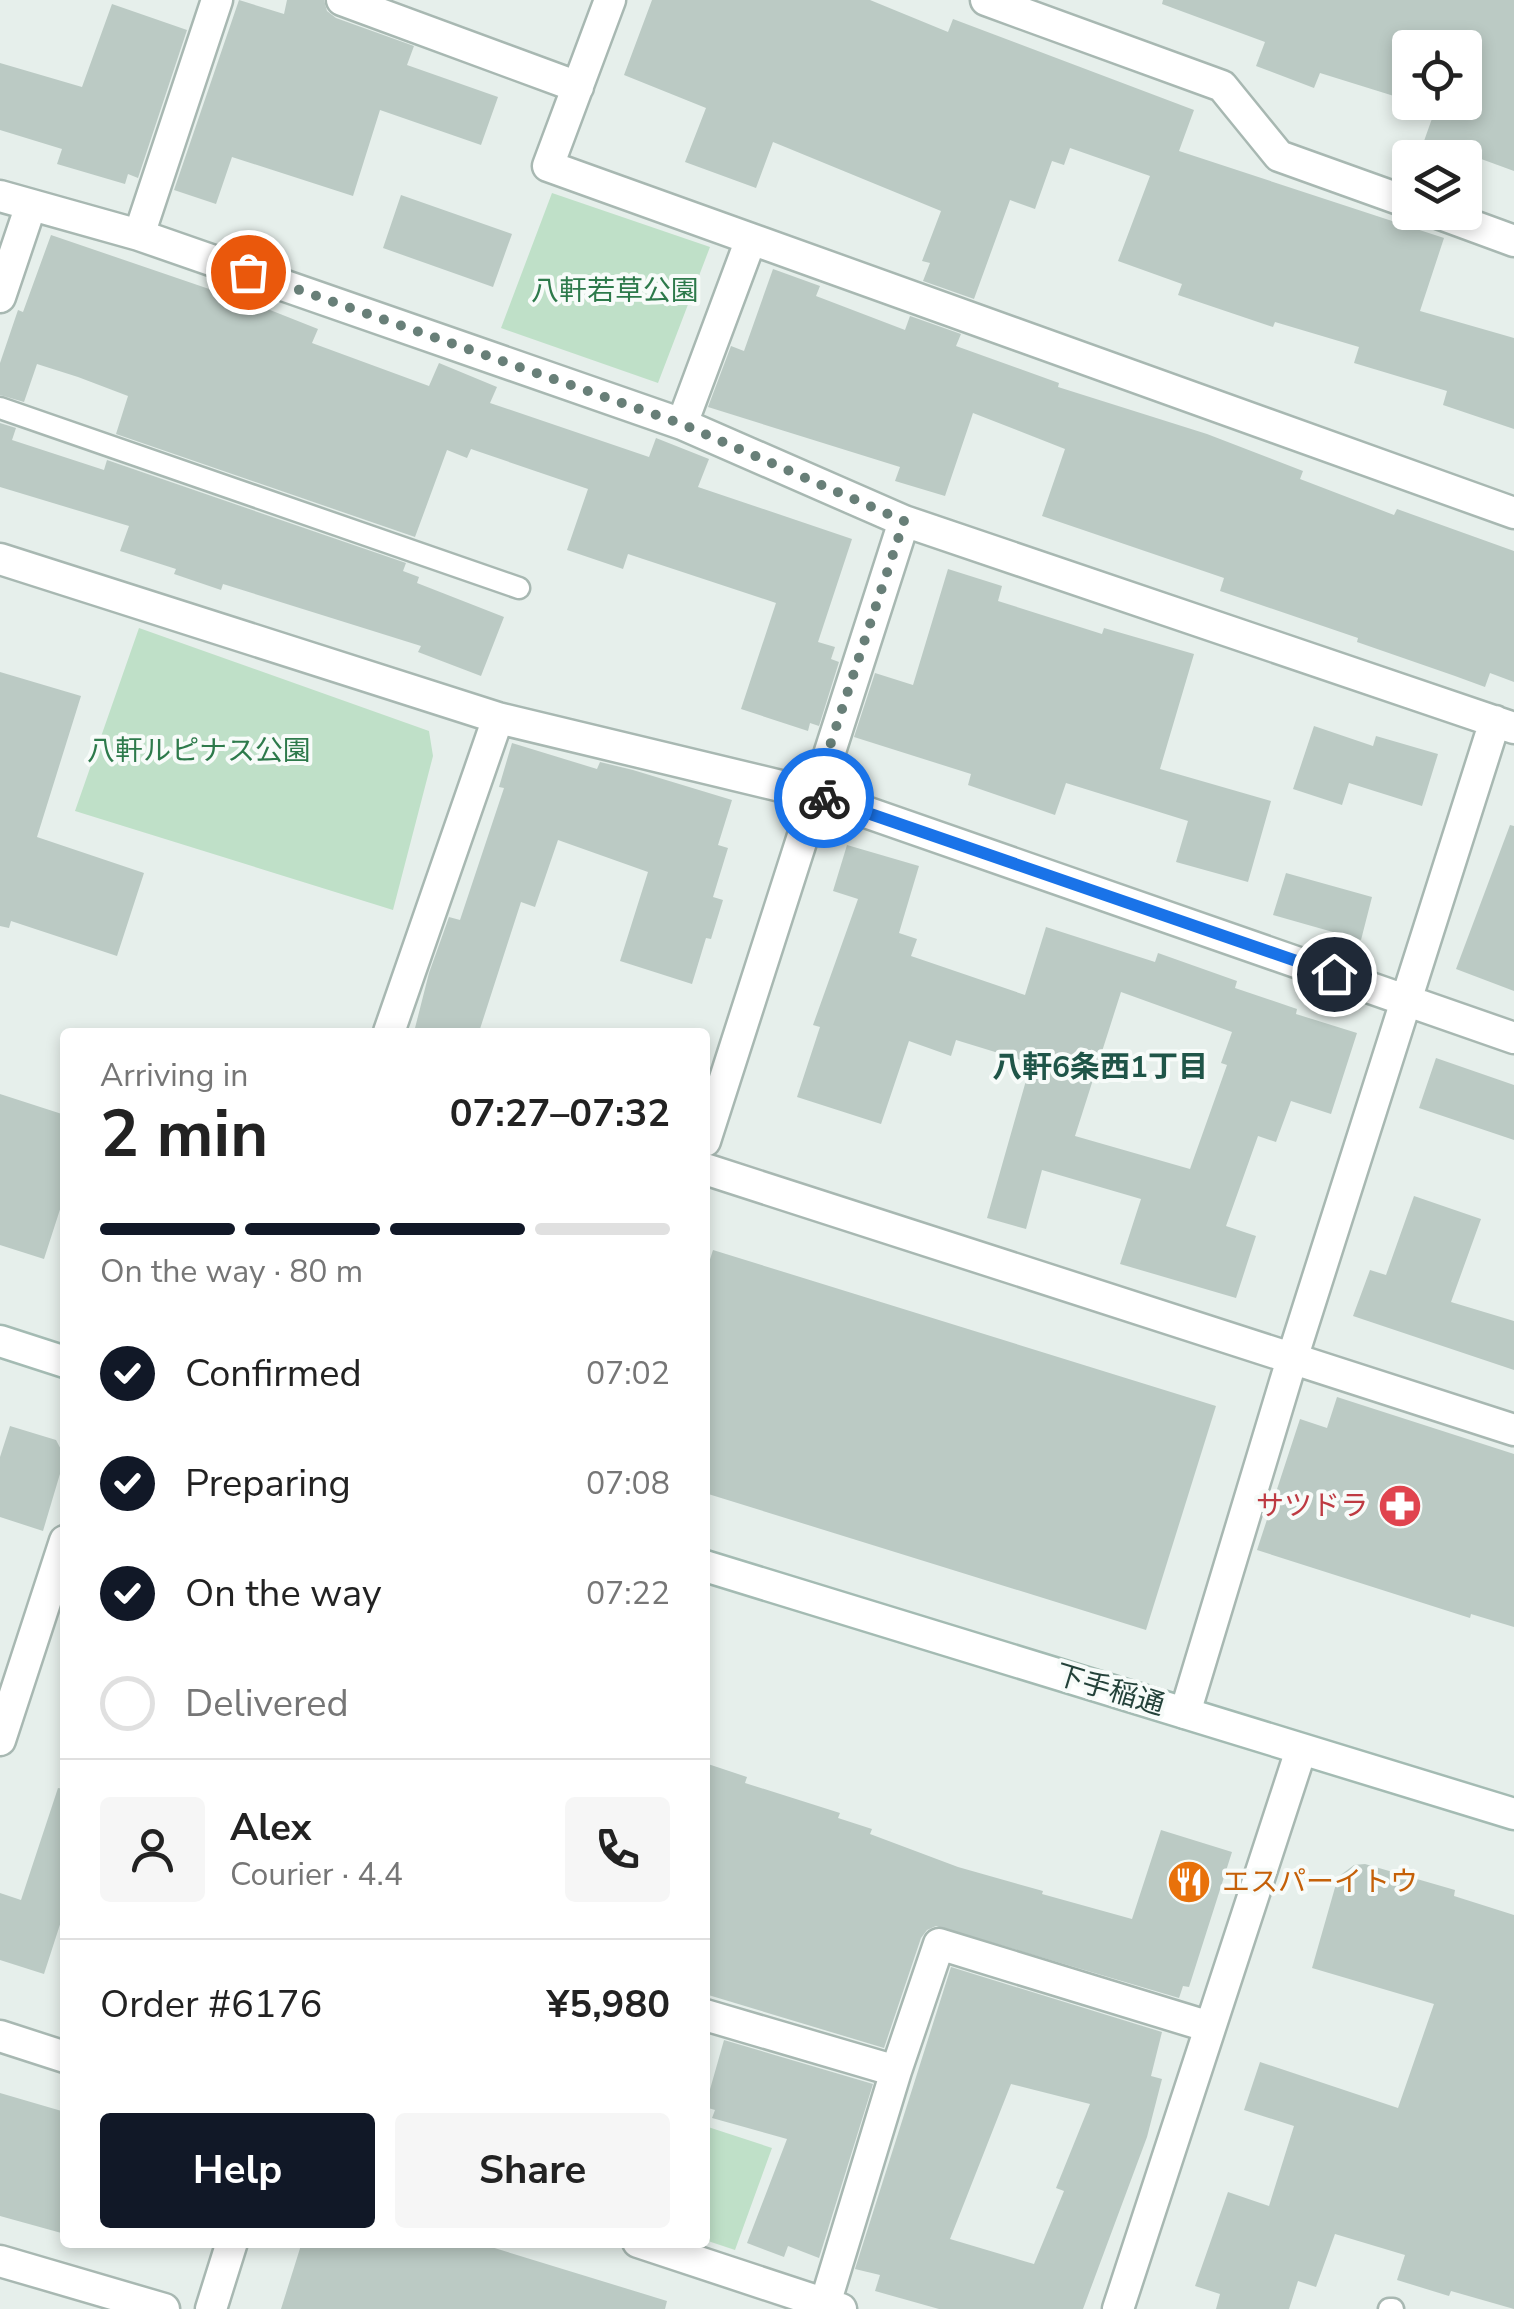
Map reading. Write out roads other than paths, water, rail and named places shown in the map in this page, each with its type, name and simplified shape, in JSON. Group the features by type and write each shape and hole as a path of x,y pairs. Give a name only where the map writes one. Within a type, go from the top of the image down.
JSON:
{"street":[{"path":"139,235 217,0"},
{"path":"342,0 578,86"},
{"path":"610,0 548,166 1514,513"},
{"path":"986,0 1222,86 1279,156 1392,197"},
{"path":"0,196 139,235 682,424 904,521 1504,724 1408,1000 1292,1359 1185,1713"},
{"path":"0,296 31,206"},
{"path":"1482,229 1514,241"},
{"path":"682,424 751,240"},
{"path":"710,1125 904,521"},
{"path":"0,558 498,718 814,794 1514,1038"},
{"path":"391,1028 498,718"},
{"path":"710,1171 1514,1430"},
{"path":"0,1341 60,1360"},
{"path":"0,1740 60,1556"},
{"name":"下手稲通","path":"710,1568 1514,1814"},
{"path":"1118,2309 1301,1750"},
{"path":"656,2248 833,2306 896,2071 938,1944 1210,2027"},
{"path":"710,2017 896,2071"},
{"path":"0,2036 60,2055"},
{"path":"211,2309 230,2248"},
{"path":"0,2262 164,2309"}],"lane":[{"path":"0,408 519,588"}],"place":[{"name":"サツドラ","path":"1400,1506"},
{"name":"エスパーイトウ","path":"1189,1882"}],"district":[{"name":"八軒6条西1丁目","path":"1100,1067"}],"park label":[{"name":"八軒若草公園","path":"615,291"},
{"name":"八軒ルピナス公園","path":"199,751"}]}
